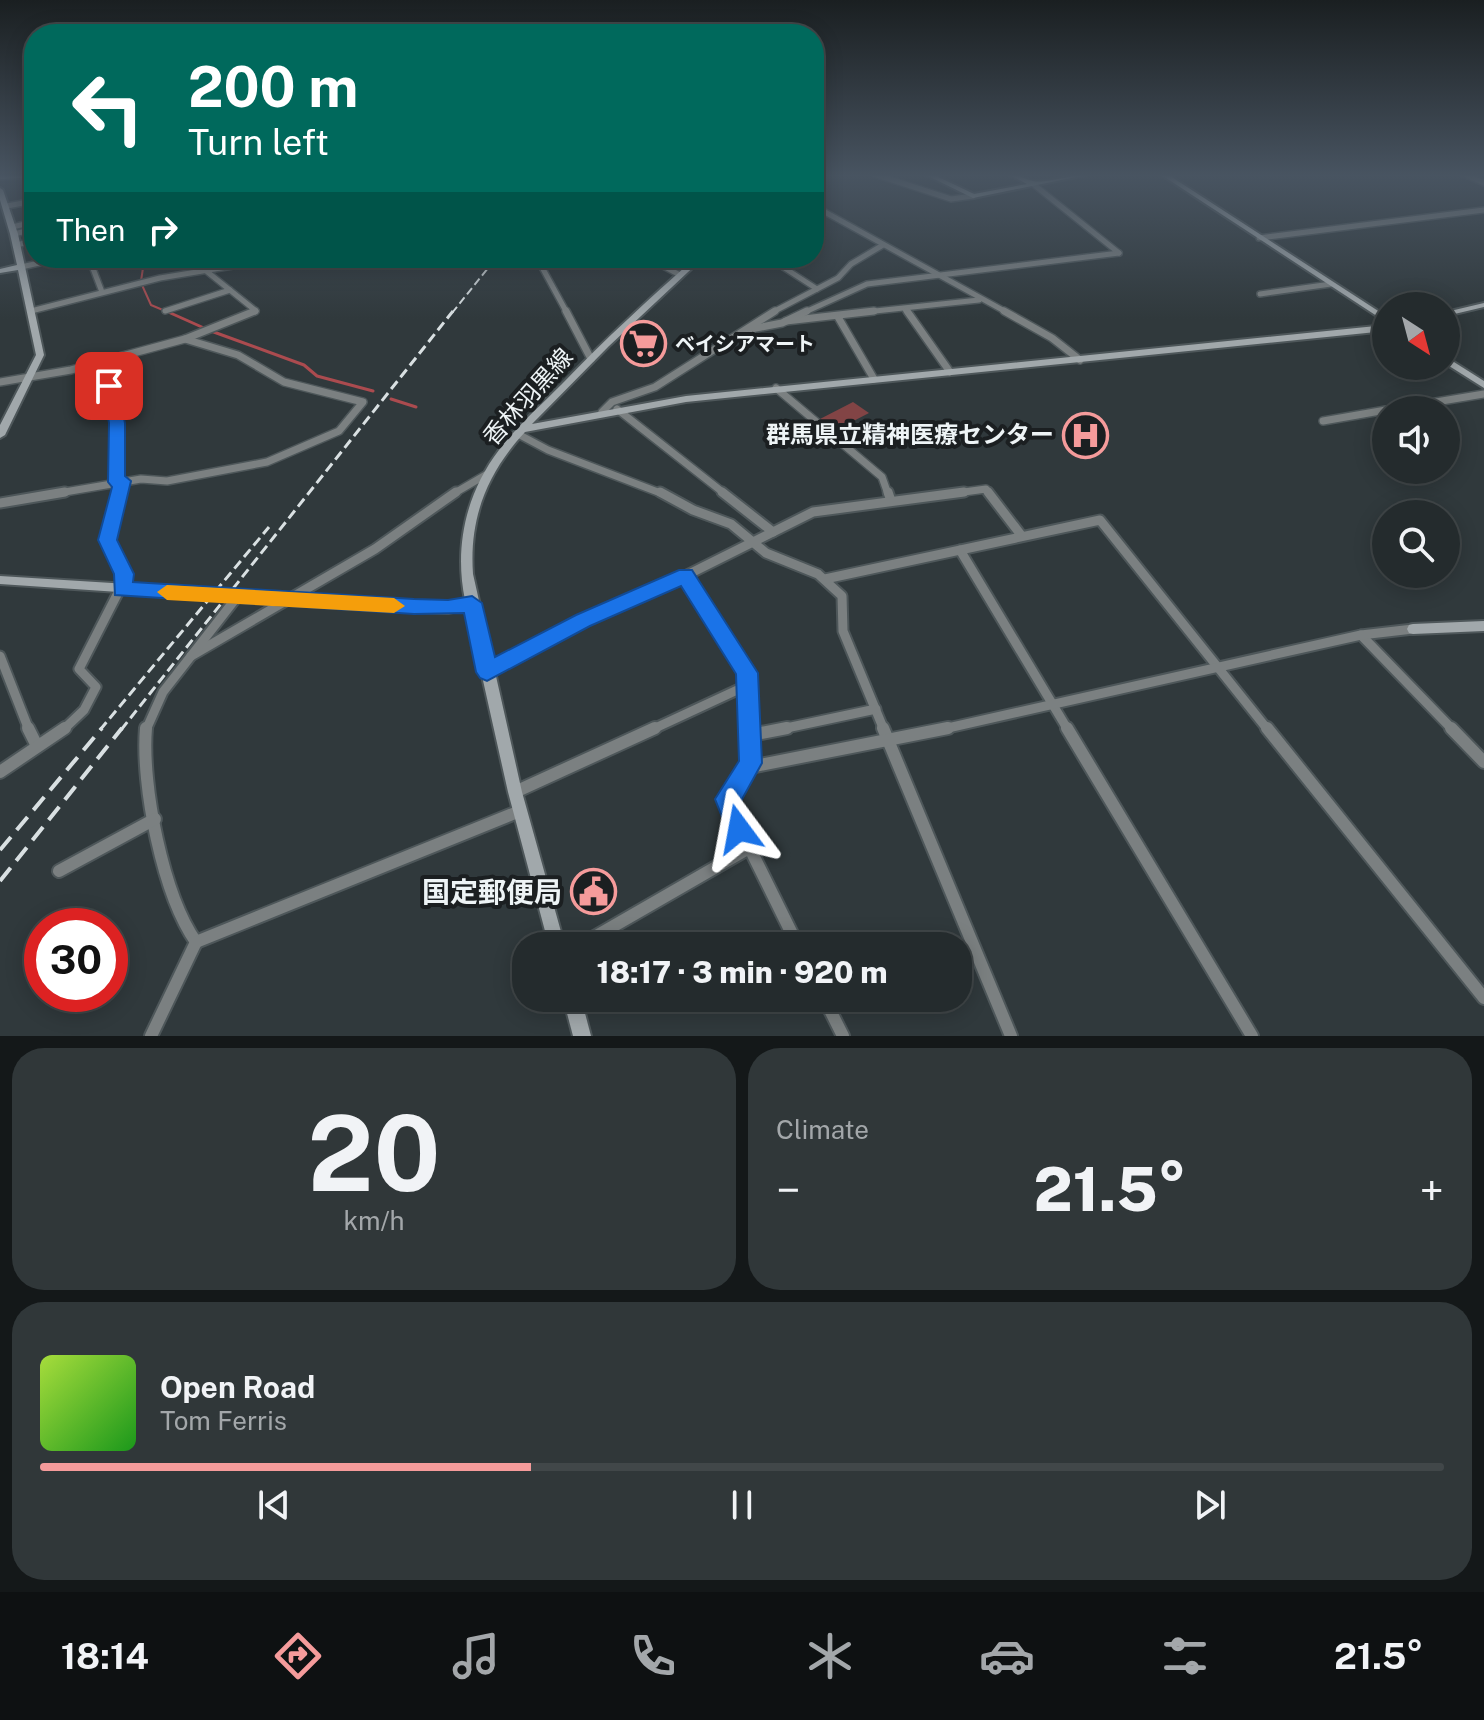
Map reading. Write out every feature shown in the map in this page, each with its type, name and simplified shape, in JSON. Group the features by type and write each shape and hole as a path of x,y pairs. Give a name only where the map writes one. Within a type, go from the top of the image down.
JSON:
{"street":[{"path":"1,432 40,355 11,222"},
{"path":"843,222 1052,338 1080,360"},
{"path":"786,321 862,285 1119,253 1081,222"},
{"path":"1236,222 1372,311"},
{"path":"1259,238 1385,222"},
{"path":"13,230 24,226"},
{"path":"13,230 24,229"},
{"path":"16,245 24,243"},
{"path":"751,329 755,322 817,289 883,245"},
{"path":"0,271 24,266"},
{"path":"93,268 102,292"},
{"path":"31,311 102,292 218,268"},
{"path":"542,268 591,359"},
{"path":"667,268 680,275"},
{"name":"香林羽黒線","path":"553,932 515,792 487,672 465,559 466,538 489,473 519,433 591,359 688,268"},
{"path":"784,268 817,289"},
{"path":"0,382 102,361 185,339 256,311 205,270"},
{"path":"1260,294 1331,284"},
{"path":"165,311 230,290"},
{"path":"602,412 612,402 655,387 751,329 786,321 979,300"},
{"path":"1460,311 1484,305"},
{"path":"905,309 950,372"},
{"path":"838,317 874,379"},
{"path":"491,432 519,433 617,409 776,388 1372,329"},
{"path":"0,503 119,482 167,481 267,462 342,429 363,402 284,382 238,355 185,339"},
{"path":"0,772 84,711 95,696 96,687 81,674 80,665 122,589 124,574 107,540 119,482 115,408 102,361"},
{"path":"1460,369 1484,385"},
{"path":"776,388 882,477 891,501"},
{"path":"1460,398 1484,394"},
{"path":"617,409 773,532"},
{"path":"1323,421 1372,413"},
{"path":"519,433 548,450 625,476 731,524 751,544 774,558 825,579 842,596 843,631 1011,1036"},
{"path":"191,657 291,600 396,535 473,480 489,473"},
{"path":"487,672 583,620 685,576 818,510 986,489 1021,535"},
{"path":"825,579 1100,520 1339,822 1484,998"},
{"path":"960,550 1252,1036"},
{"path":"685,576 746,668 750,767 728,799 791,932"},
{"path":"0,580 441,608 472,603"},
{"path":"196,942 182,920 155,819 146,726 191,657 237,597"},
{"path":"750,767 889,741 1361,635 1484,626"},
{"path":"1361,635 1484,762"},
{"path":"0,656 15,700 37,746"},
{"path":"515,792 748,685"},
{"path":"751,735 876,709"},
{"path":"151,1036 196,942 218,936 520,811"},
{"path":"59,871 155,819"},
{"path":"603,932 749,848"},
{"path":"576,1012 582,1036"},
{"path":"831,1012 843,1036"}],"shaded area":[{"path":"853,402 869,413 836,430 820,419"}],"waterway":[{"path":"141,281 143,268"},
{"path":"142,285 151,305 170,313"},
{"path":"166,311 204,328"},
{"path":"211,331 304,365 317,376 373,391"},
{"path":"391,399 416,407"}],"railway":[{"path":"452,313 488,268"},
{"path":"121,730 453,311"},
{"path":"100,730 269,527"},
{"path":"0,850 102,728"},
{"path":"0,881 122,728"}],"slow traffic":[{"path":"167,592 394,606"}],"place":[{"name":"ベイシアマート","path":"644,344"},
{"name":"群馬県立精神医療センター","path":"1085,435"},
{"name":"国定郵便局","path":"593,892"}],"route":[{"path":"109,386 117,423 116,482 122,481 107,540 124,574 122,589 414,607 448,608 472,603 487,672 583,620 685,576 746,668 751,763 728,799 739,829"}]}
